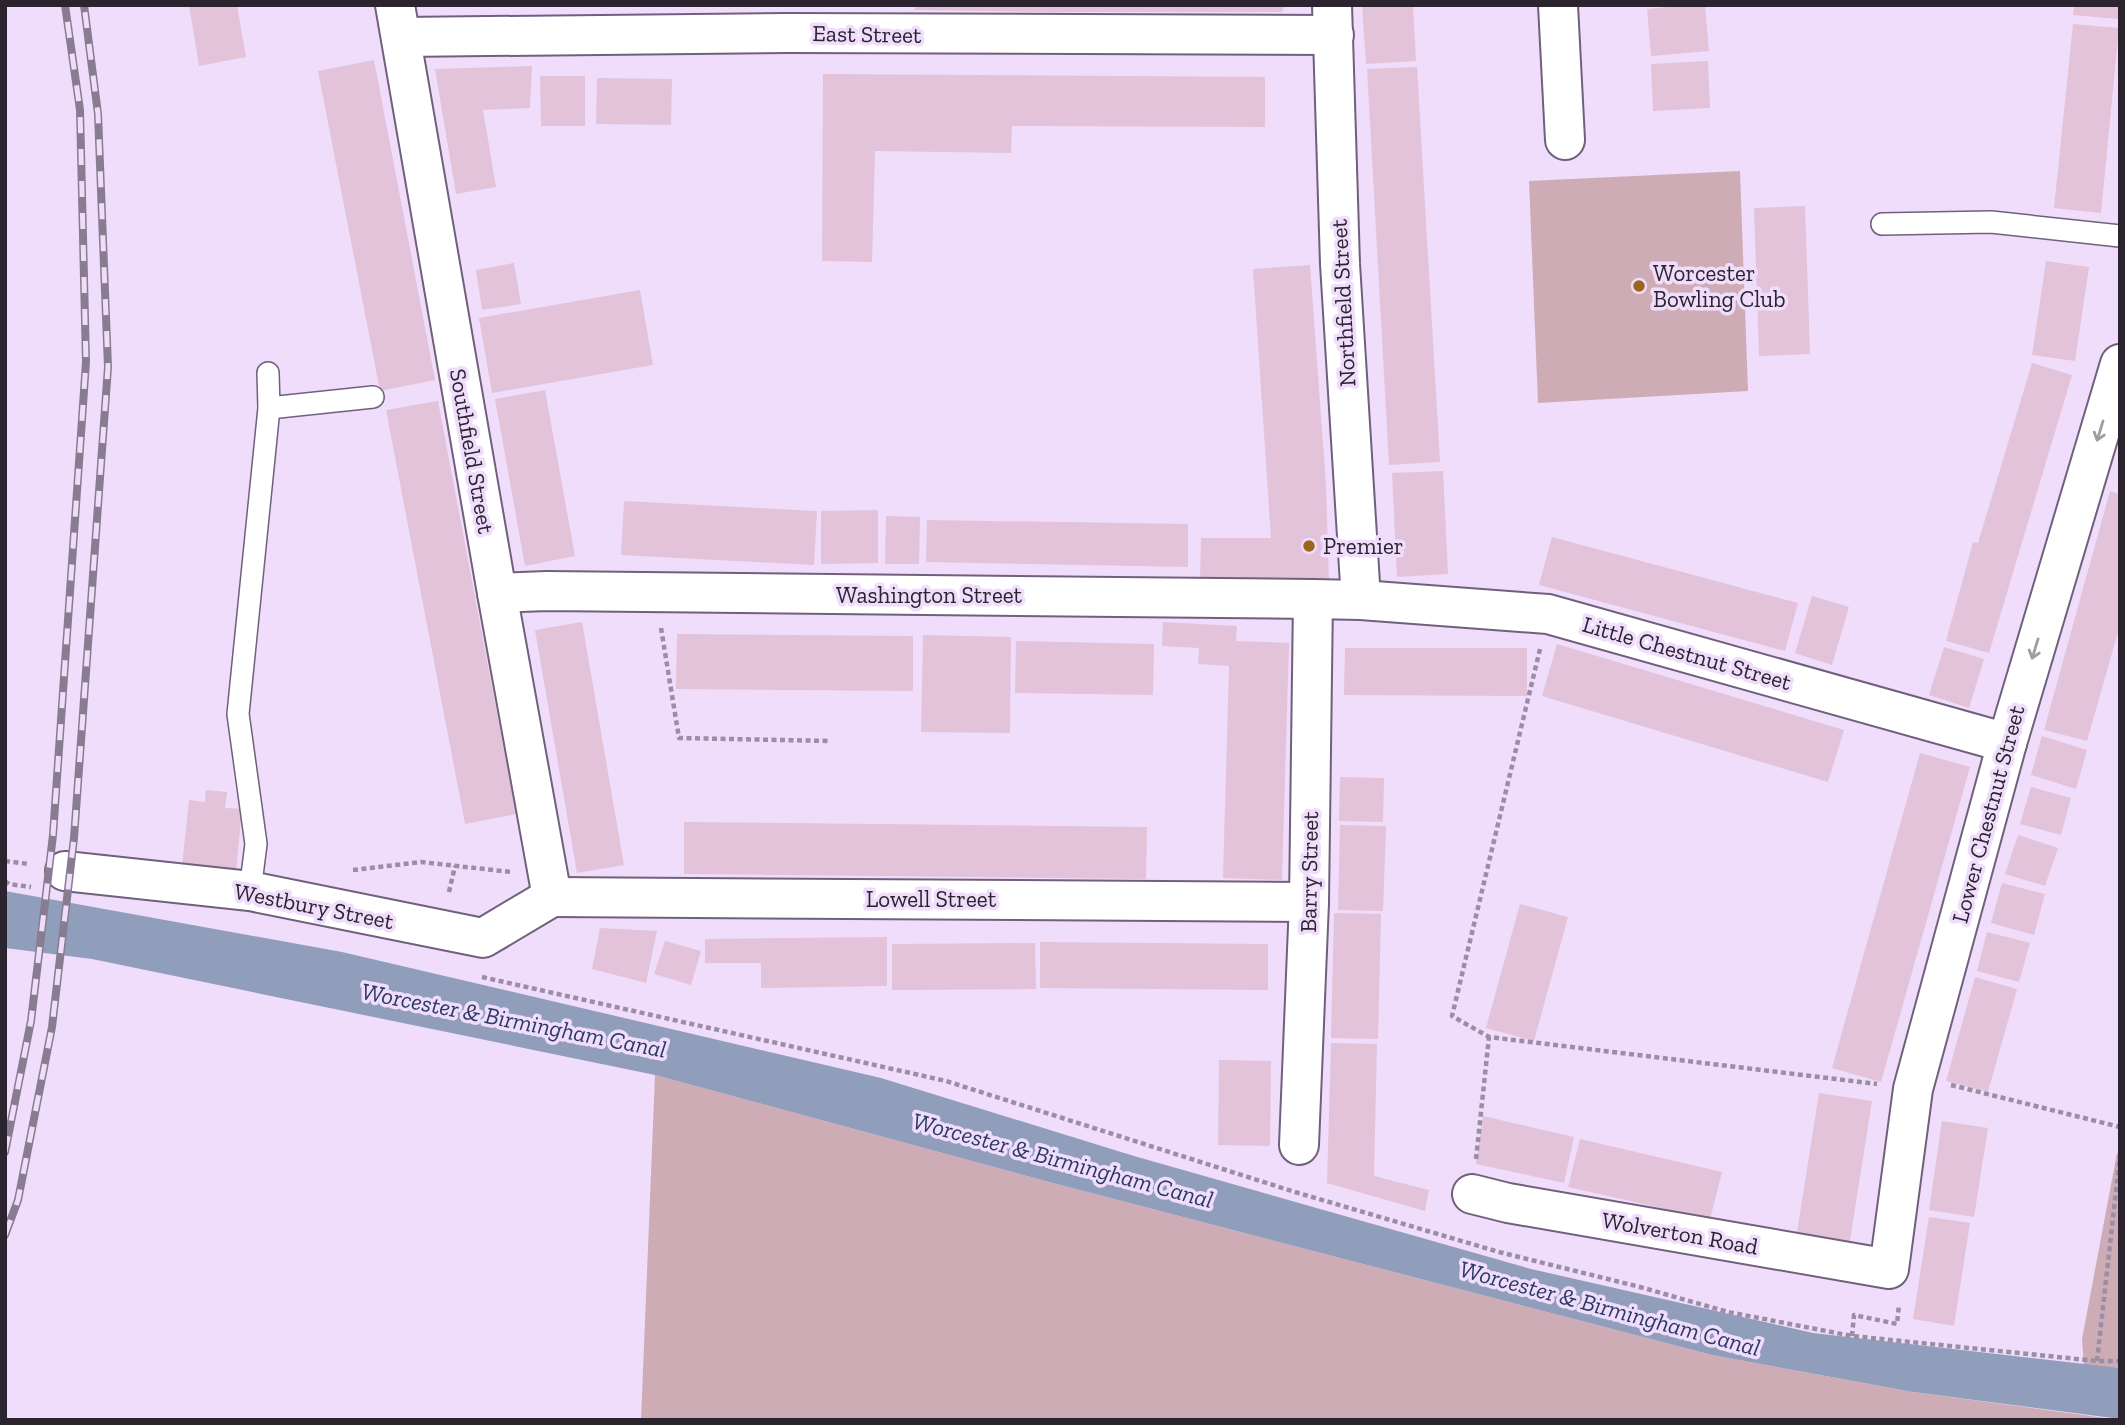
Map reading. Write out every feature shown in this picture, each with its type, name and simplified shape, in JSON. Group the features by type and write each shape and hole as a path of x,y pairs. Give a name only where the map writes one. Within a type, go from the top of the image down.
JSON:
{"street":[{"path":"1558,5 1565,140"},
{"name":"East Street","path":"398,21 788,33 875,20 1333,20"},
{"name":"Northfield Street","path":"1333,20 1340,264 1361,600"},
{"name":"Southfield Street","path":"398,21 452,389 497,593 550,886"},
{"name":"Lower Chestnut Street","path":"1889,1269 1913,1089 2007,743 2120,365"},
{"name":"Washington Street","path":"497,593 1361,600"},
{"name":"Barry Street","path":"1299,1145 1309,902 1313,598"},
{"name":"Little Chestnut Street","path":"1361,600 1548,614 2007,743"},
{"name":"Westbury Street","path":"50,879 250,891 482,938 550,886"},
{"name":"Lowell Street","path":"550,886 1309,902"},
{"name":"Wolverton Road","path":"1472,1194 1508,1203 1889,1269"}],"lane":[{"path":"1882,223 1991,222 2120,236"},
{"path":"250,891 256,844 238,714 269,408 268,373"},
{"path":"269,408 373,397"}],"path":[{"path":"655,593 679,738 831,741"},
{"path":"1548,614 1452,1016 1489,1037 1913,1089 1940,1082 2120,1127"},
{"path":"350,870 421,862 550,886"},
{"path":"5,881 9,884 50,879"},
{"path":"478,976 946,1081 1296,1192 1499,1252 1728,1312 1852,1336 2097,1361 2120,1361"},
{"path":"1472,1194 1489,1037"},
{"path":"2097,1361 2120,1155"},
{"path":"1852,1336 1854,1315 1897,1324"}],"shaded area":[{"name":"Worcester Bowling Club","path":"1740,171 1748,391 1538,403 1529,181"},
{"path":"655,1075 1049,1182 1712,1355 1913,1392 2120,1420 641,1420"},
{"path":"2117,1153 2120,1153 2120,1368 2084,1366 2082,1339"}],"water":[{"name":"Worcester & Birmingham Canal","path":"5,891 342,952 881,1078 1134,1156 1531,1269 1813,1333 2120,1368 2120,1419 1913,1392 1712,1355 1049,1182 655,1075 92,959 5,948"}],"building":[{"path":"189,5 237,5 246,57 199,66"},
{"path":"915,5 1284,5 1282,12 1047,12 915,10"},
{"path":"1362,5 1413,5 1416,61 1366,64"},
{"path":"1705,5 1709,51 1651,56 1647,9"},
{"path":"2074,5 2120,5 2120,19 2073,15"},
{"path":"2073,24 2119,28 2101,213 2054,208"},
{"path":"374,60 435,380 380,391 318,71"},
{"path":"1708,61 1710,108 1653,111 1651,64"},
{"path":"532,66 530,108 483,110 496,187 456,194 435,69"},
{"path":"1417,67 1440,462 1389,465 1367,69"},
{"path":"823,74 1265,77 1265,127 1012,126 1011,153 875,151 872,262 822,261"},
{"path":"540,76 585,76 585,126 541,126"},
{"path":"597,78 672,79 671,125 596,124"},
{"path":"1805,206 1810,354 1759,356 1754,208"},
{"path":"2046,261 2089,267 2075,361 2032,355"},
{"path":"514,263 521,304 482,310 476,270"},
{"path":"1310,265 1326,485 1329,583 1200,583 1201,538 1271,538 1253,269"},
{"path":"640,290 653,365 492,393 479,318"},
{"path":"2032,363 2072,375 1989,653 1946,641 1973,542 1978,543"},
{"path":"545,390 575,556 525,566 495,399"},
{"path":"438,401 516,814 465,824 386,410"},
{"path":"1443,471 1448,574 1397,577 1392,473"},
{"path":"2110,491 2120,494 2120,625 2087,741 2044,730"},
{"path":"624,501 817,511 814,565 621,555"},
{"path":"878,510 878,563 821,564 821,511"},
{"path":"886,516 920,517 919,564 885,564"},
{"path":"927,520 1188,524 1188,567 926,562"},
{"path":"1552,537 1798,603 1785,651 1539,585"},
{"path":"1812,596 1849,607 1832,665 1795,653"},
{"path":"582,622 624,865 577,873 535,630"},
{"path":"1163,622 1237,626 1236,641 1289,643 1282,880 1223,878 1229,666 1198,664 1199,648 1162,646"},
{"path":"677,634 913,636 913,691 676,689"},
{"path":"923,635 1011,637 1010,733 921,732"},
{"path":"1016,641 1154,644 1153,695 1015,693"},
{"path":"1557,644 1844,730 1828,782 1542,696"},
{"path":"1944,647 1984,659 1969,708 1929,695"},
{"path":"1345,648 1527,648 1527,696 1344,695"},
{"path":"2042,736 2087,750 2076,789 2031,775"},
{"path":"1920,753 1970,767 1881,1082 1832,1068"},
{"path":"1340,777 1384,778 1383,822 1339,821"},
{"path":"2031,787 2071,798 2061,835 2020,824"},
{"path":"206,790 227,792 225,808 242,809 236,872 182,867 189,800 205,802"},
{"path":"684,822 1147,827 1146,879 684,874"},
{"path":"1340,825 1386,826 1383,911 1338,910"},
{"path":"2018,835 2058,848 2045,886 2005,874"},
{"path":"2002,883 2045,894 2034,935 1991,923"},
{"path":"1520,904 1568,917 1534,1041 1486,1028"},
{"path":"1334,913 1381,914 1378,1039 1331,1038"},
{"path":"600,928 657,931 646,983 592,969"},
{"path":"1987,932 2030,943 2019,982 1977,971"},
{"path":"887,937 887,986 761,988 761,963 705,963 705,939"},
{"path":"665,941 701,951 691,985 654,974"},
{"path":"1040,942 1268,944 1268,990 1040,988"},
{"path":"1035,943 1036,989 892,990 892,944"},
{"path":"1975,977 2017,989 1988,1092 1946,1081"},
{"path":"1331,1043 1377,1044 1374,1176 1429,1190 1425,1211 1327,1183"},
{"path":"1219,1060 1271,1061 1270,1146 1218,1145"},
{"path":"1819,1093 1872,1101 1848,1253 1795,1245"},
{"path":"1483,1116 1574,1137 1564,1183 1476,1164"},
{"path":"1942,1121 1988,1128 1974,1217 1929,1210"},
{"path":"1580,1139 1722,1172 1710,1219 1568,1187"},
{"path":"1929,1217 1970,1223 1954,1326 1913,1319"}],"railway":[{"path":"5,1152 31,1021 53,835 86,362 80,110 65,5"},
{"path":"5,1235 18,1200 52,1027 74,838 108,367 98,114 84,5"}],"place":[{"name":"Worcester Bowling Club","path":"1639,286"},
{"name":"Premier","path":"1309,546"}]}
